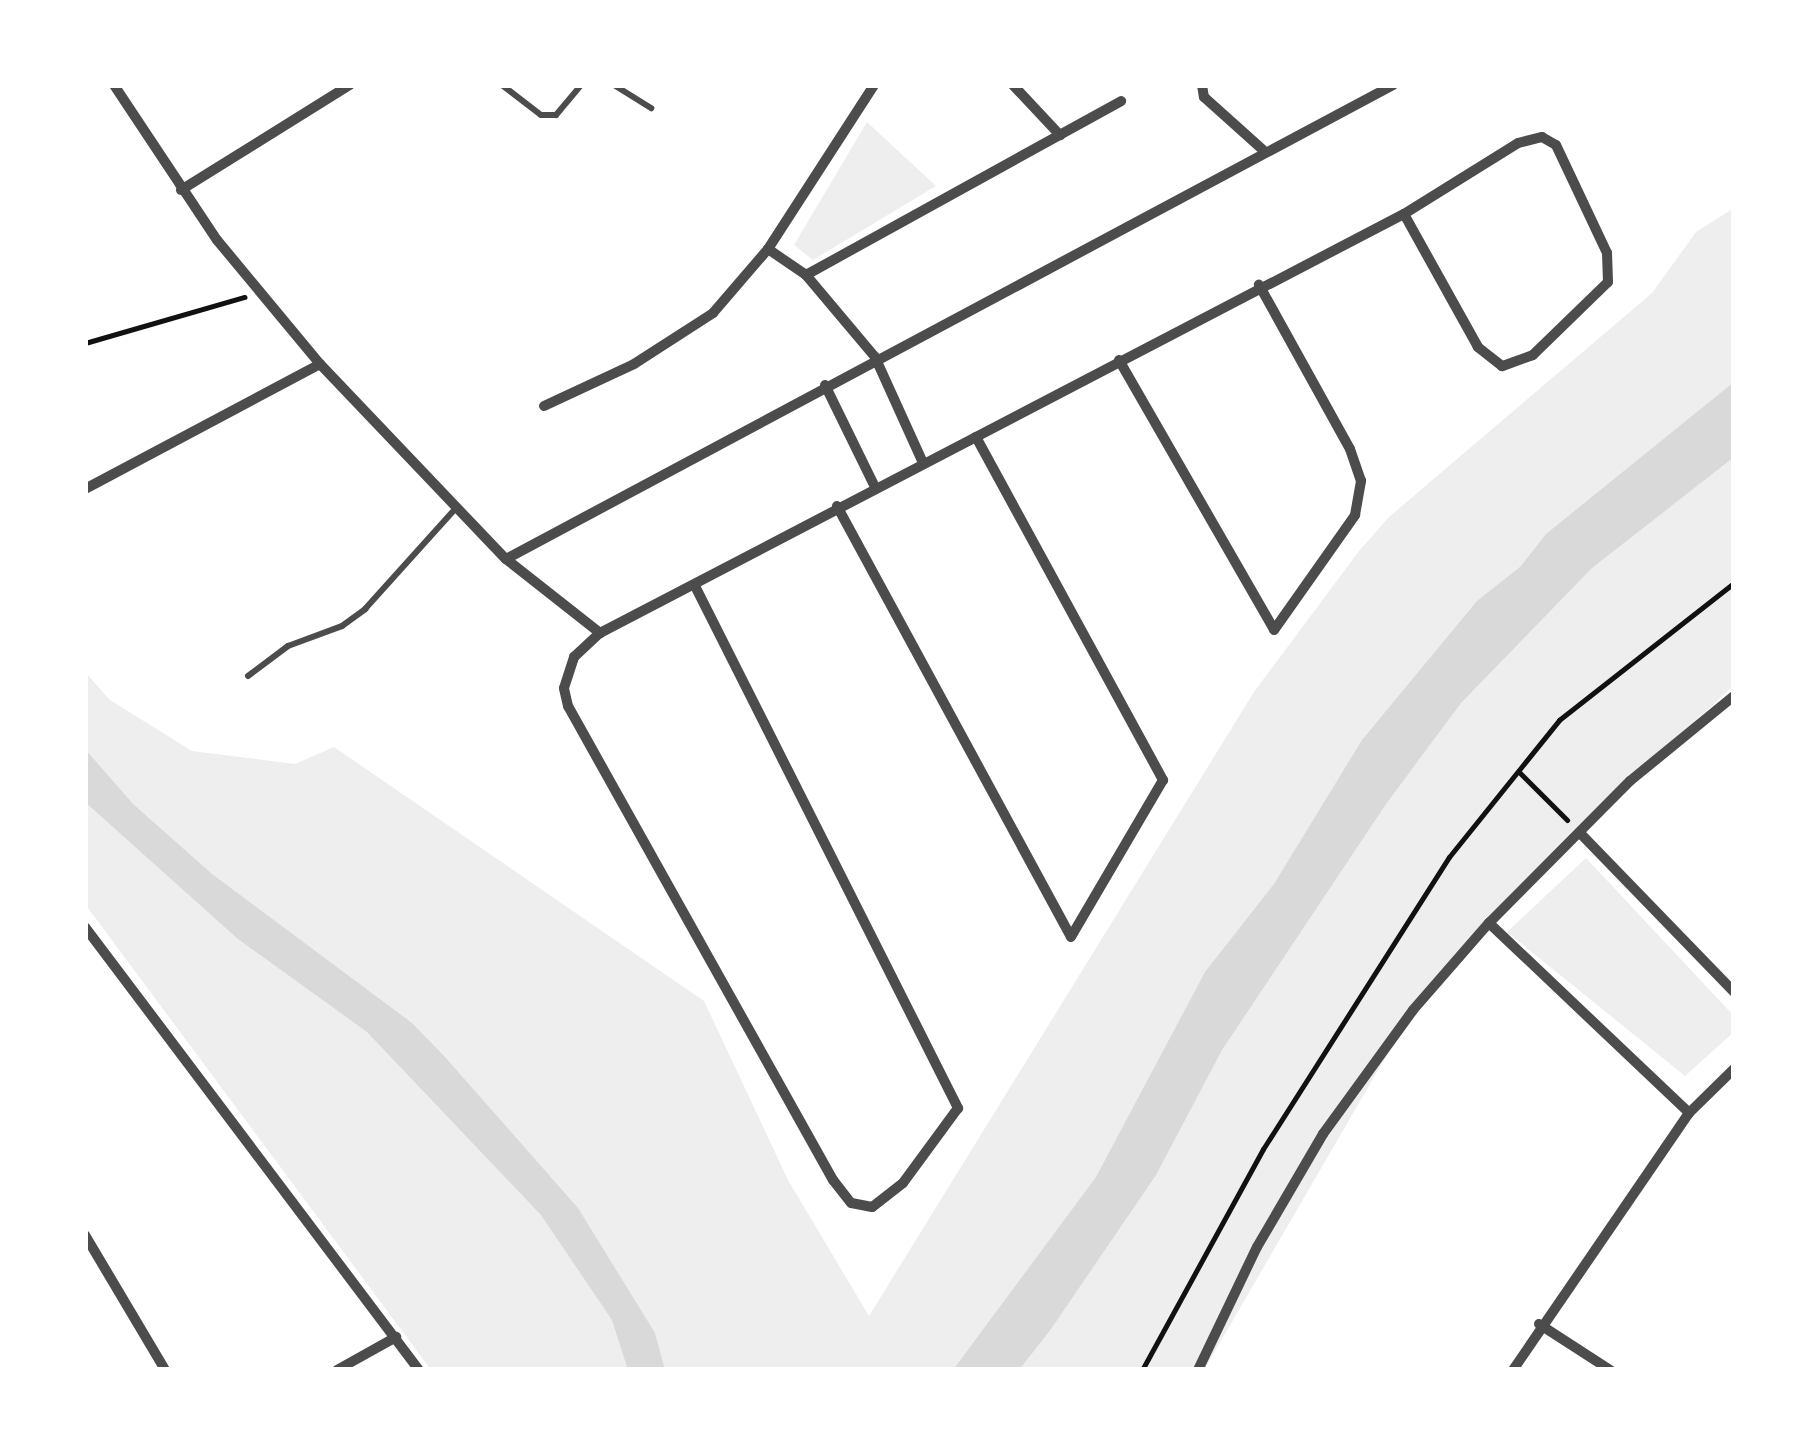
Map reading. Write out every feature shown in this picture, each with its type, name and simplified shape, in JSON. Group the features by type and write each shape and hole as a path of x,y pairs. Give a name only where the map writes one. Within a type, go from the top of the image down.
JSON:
{"street":[{"path":"114,85 181,190 257,293 506,559 600,633"},
{"path":"181,190 350,85"},
{"path":"544,406 688,333 734,293 768,249 874,85"},
{"path":"1013,85 1060,134"},
{"path":"1202,85 1204,97 1263,150"},
{"path":"506,559 875,357 1393,85"},
{"path":"806,276 1121,101"},
{"path":"695,586 958,1108 882,1203 852,1203 832,1180 568,706 568,670 600,633 1260,285 1404,214 1518,143 1542,138 1556,145 1607,253 1608,282 1533,354 1502,366 1478,347 1404,214"},
{"path":"768,249 806,276 875,357 924,463"},
{"path":"1119,360 1274,630 1355,515 1361,481 1260,285"},
{"path":"85,488 320,364"},
{"path":"825,385 875,487"},
{"path":"838,506 1071,937 1163,780 976,437"},
{"path":"1198,1370 1258,1247 1324,1134 1413,1010 1488,923 1651,762 1734,696"},
{"path":"1580,833 1734,992"},
{"path":"1488,923 1690,1113"},
{"path":"85,927 419,1370"},
{"path":"1513,1370 1539,1324 1690,1113 1734,1070"},
{"path":"85,1235 164,1370"},
{"path":"1539,1324 1610,1370"},
{"path":"336,1370 396,1336"}],"lane":[{"path":"502,85 541,115 556,115 581,85"},
{"path":"614,85 651,108"},
{"path":"248,676 288,646 342,626 365,609 456,508"}],"path":[{"path":"85,343 257,293"},
{"path":"1142,1370 1340,1022 1449,857 1559,720 1734,583"},
{"path":"1518,771 1580,833"}],"shaded area":[{"path":"867,122 936,186 813,260 794,245"},
{"path":"1734,208 1734,685 1630,781 1413,1010 1204,1370 431,1370 85,904 85,672 110,700 192,751 295,764 334,747 704,1001 788,1180 869,1316 1254,692 1359,551 1389,517 1652,293 1696,232"},
{"path":"1734,382 1734,457 1592,568 1461,703 1386,804 1222,1050 1156,1175 1019,1370 953,1370 1096,1177 1205,972 1274,884 1362,740 1477,601 1520,567 1546,534"},
{"path":"85,749 133,804 212,874 412,1023 445,1057 578,1208 655,1333 665,1370 628,1370 612,1320 541,1215 367,1032 238,939 85,802"},
{"path":"1586,858 1734,1016 1734,1032 1685,1076 1507,932"}]}
